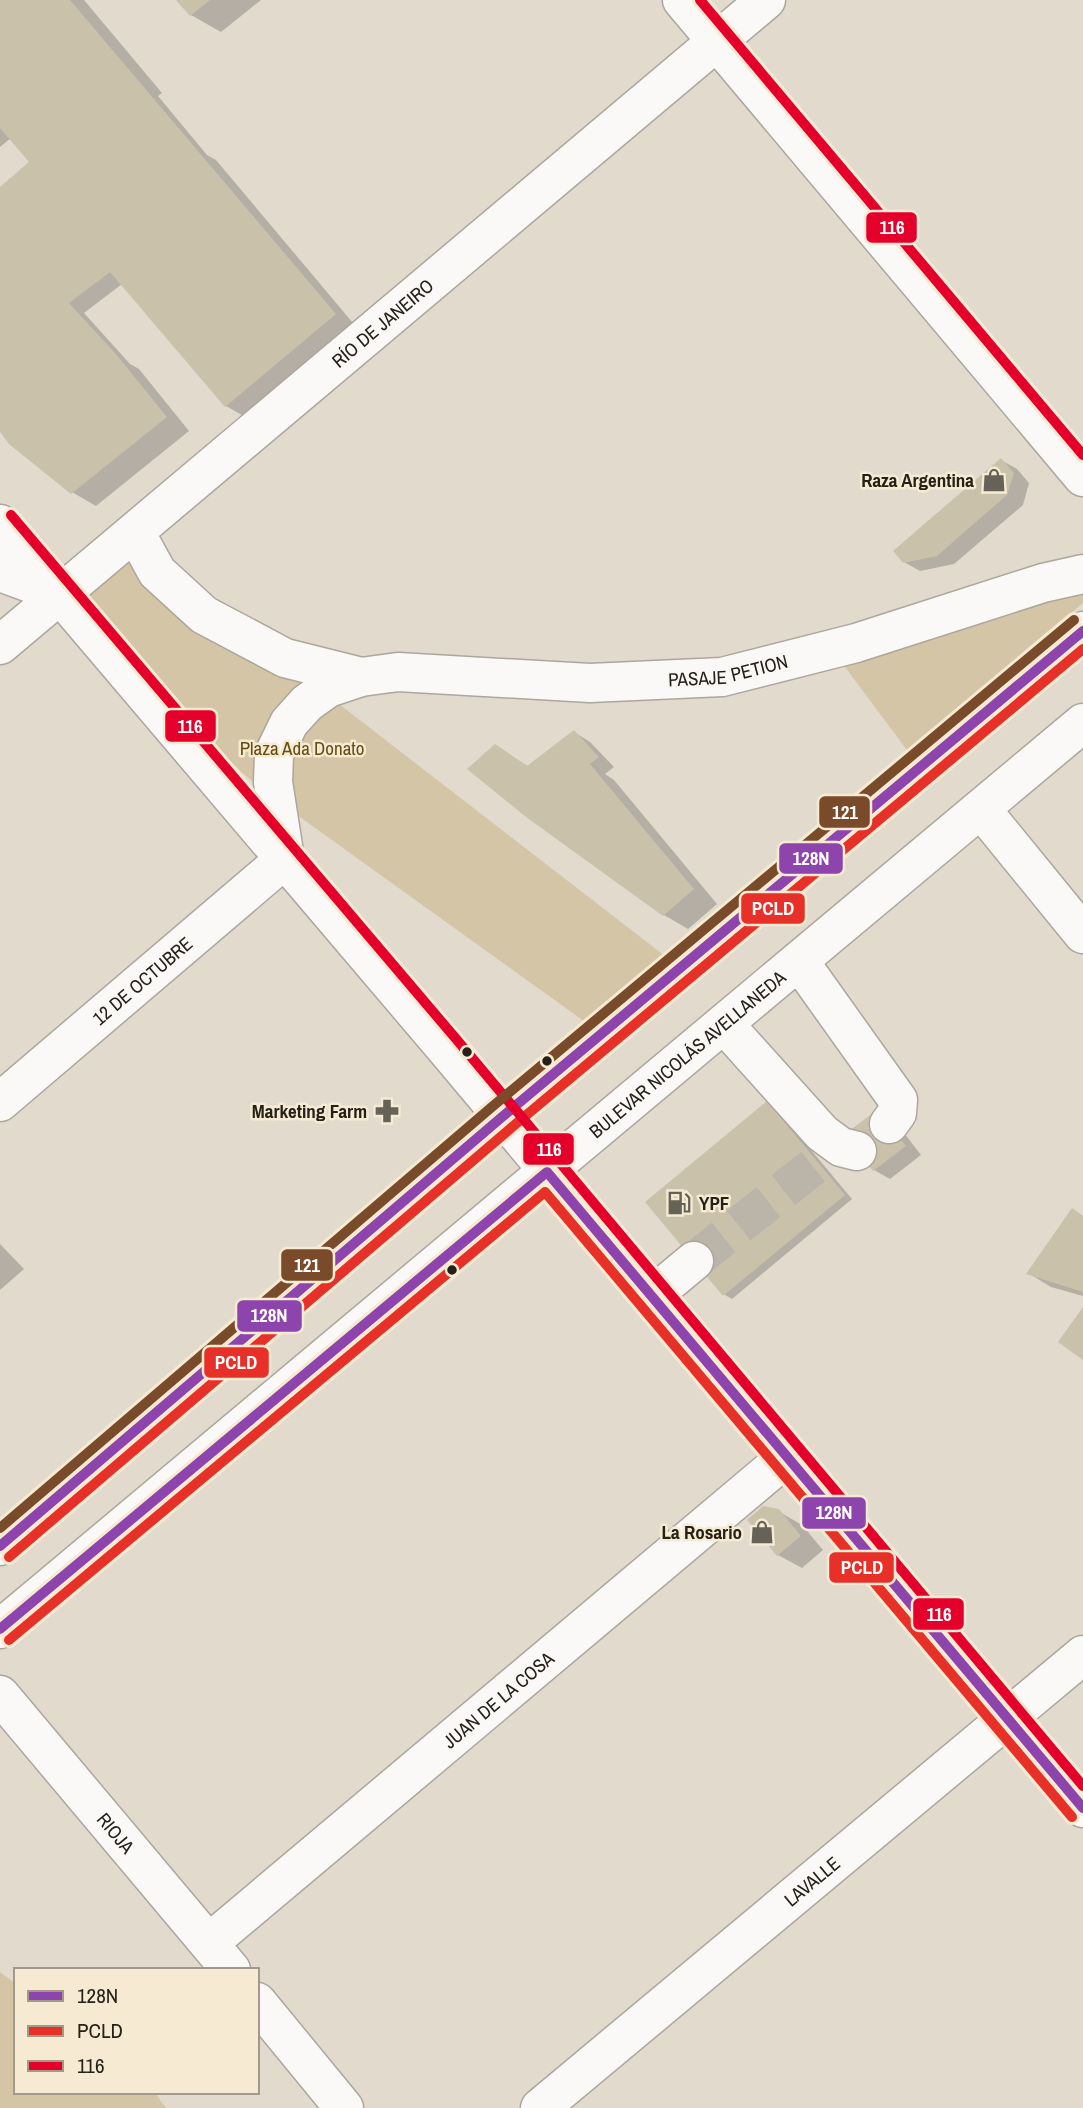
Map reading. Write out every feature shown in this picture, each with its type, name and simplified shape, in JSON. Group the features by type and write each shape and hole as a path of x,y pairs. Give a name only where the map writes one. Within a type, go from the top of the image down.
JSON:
{"main road":[{"path":"682,0 1083,477"},
{"name":"RÍO DE JANEIRO","path":"0,645 766,0"},
{"path":"0,524 1083,1808"},
{"name":"PASAJE PETION","path":"135,532 157,572 204,615 285,658 361,677"},
{"path":"0,572 60,594"},
{"name":"PASAJE PETION","path":"285,859 273,782 274,754 289,723 307,703 328,688 361,677 397,672 590,683 722,677 856,643 1043,583 1083,574"},
{"path":"0,1546 502,1118 1083,631"},
{"name":"BULEVAR NICOLÁS AVELLANEDA","path":"0,1629 1083,723"},
{"path":"981,809 1083,934"},
{"name":"12 DE OCTUBRE","path":"0,1101 285,859"},
{"path":"799,961 898,1100 897,1113 889,1124"},
{"path":"724,1024 839,1153"},
{"path":"652,1296 694,1261"},
{"name":"JUAN DE LA COSA","path":"220,1956 788,1457"},
{"name":"LAVALLE","path":"540,2108 1083,1655"},
{"name":"RIOJA","path":"0,1695 220,1956"},
{"path":"259,2004 344,2108"}],"green space":[{"name":"Plaza Ada Donato","path":"133,552 304,677 674,963 595,1029 268,794 242,773 194,726 84,599"},
{"path":"1083,590 1083,603 907,750 842,663"},
{"path":"0,1972 14,1982 14,2094 156,2094 166,2108 0,2108"}],"building":[{"path":"0,0 70,0 336,314 225,407 110,272 69,303 115,353 167,417 71,494 9,444 0,432 0,187 29,162 0,128"},
{"path":"176,0 210,0 190,16"},
{"path":"1001,458 1014,473 1007,495 937,556 903,563 893,551"},
{"path":"574,730 599,757 590,764 694,889 663,916 526,817 467,769 495,744 527,766"},
{"path":"767,1101 845,1195 723,1296 645,1202"},
{"path":"878,1109 906,1146 873,1171 844,1135"},
{"path":"1072,1208 1083,1216 1083,1292 1026,1274"},
{"path":"1083,1307 1083,1360 1058,1342"},
{"path":"763,1506 779,1509 801,1536 777,1556 747,1520"}],"tunnel":[{"path":"694,1261 819,1162"}],"transit line":[{"name":"116","path":"700,0 1083,455"},
{"name":"116","path":"11,515 457,1040 1083,1786"},
{"name":"121","path":"0,1528 493,1106 1074,620"},
{"name":"128N","path":"0,1546 502,1117 1083,631"},
{"name":"PCLD","path":"9,1557 511,1128 1083,649"},
{"name":"128N","path":"0,1629 547,1172 1083,1808"},
{"name":"PCLD","path":"9,1640 545,1192 1072,1817"}],"place":[{"name":"Raza Argentina","path":"994,480"},
{"name":"Marketing Farm","path":"387,1111"},
{"name":"YPF","path":"679,1203"},
{"name":"La Rosario","path":"762,1532"}]}
